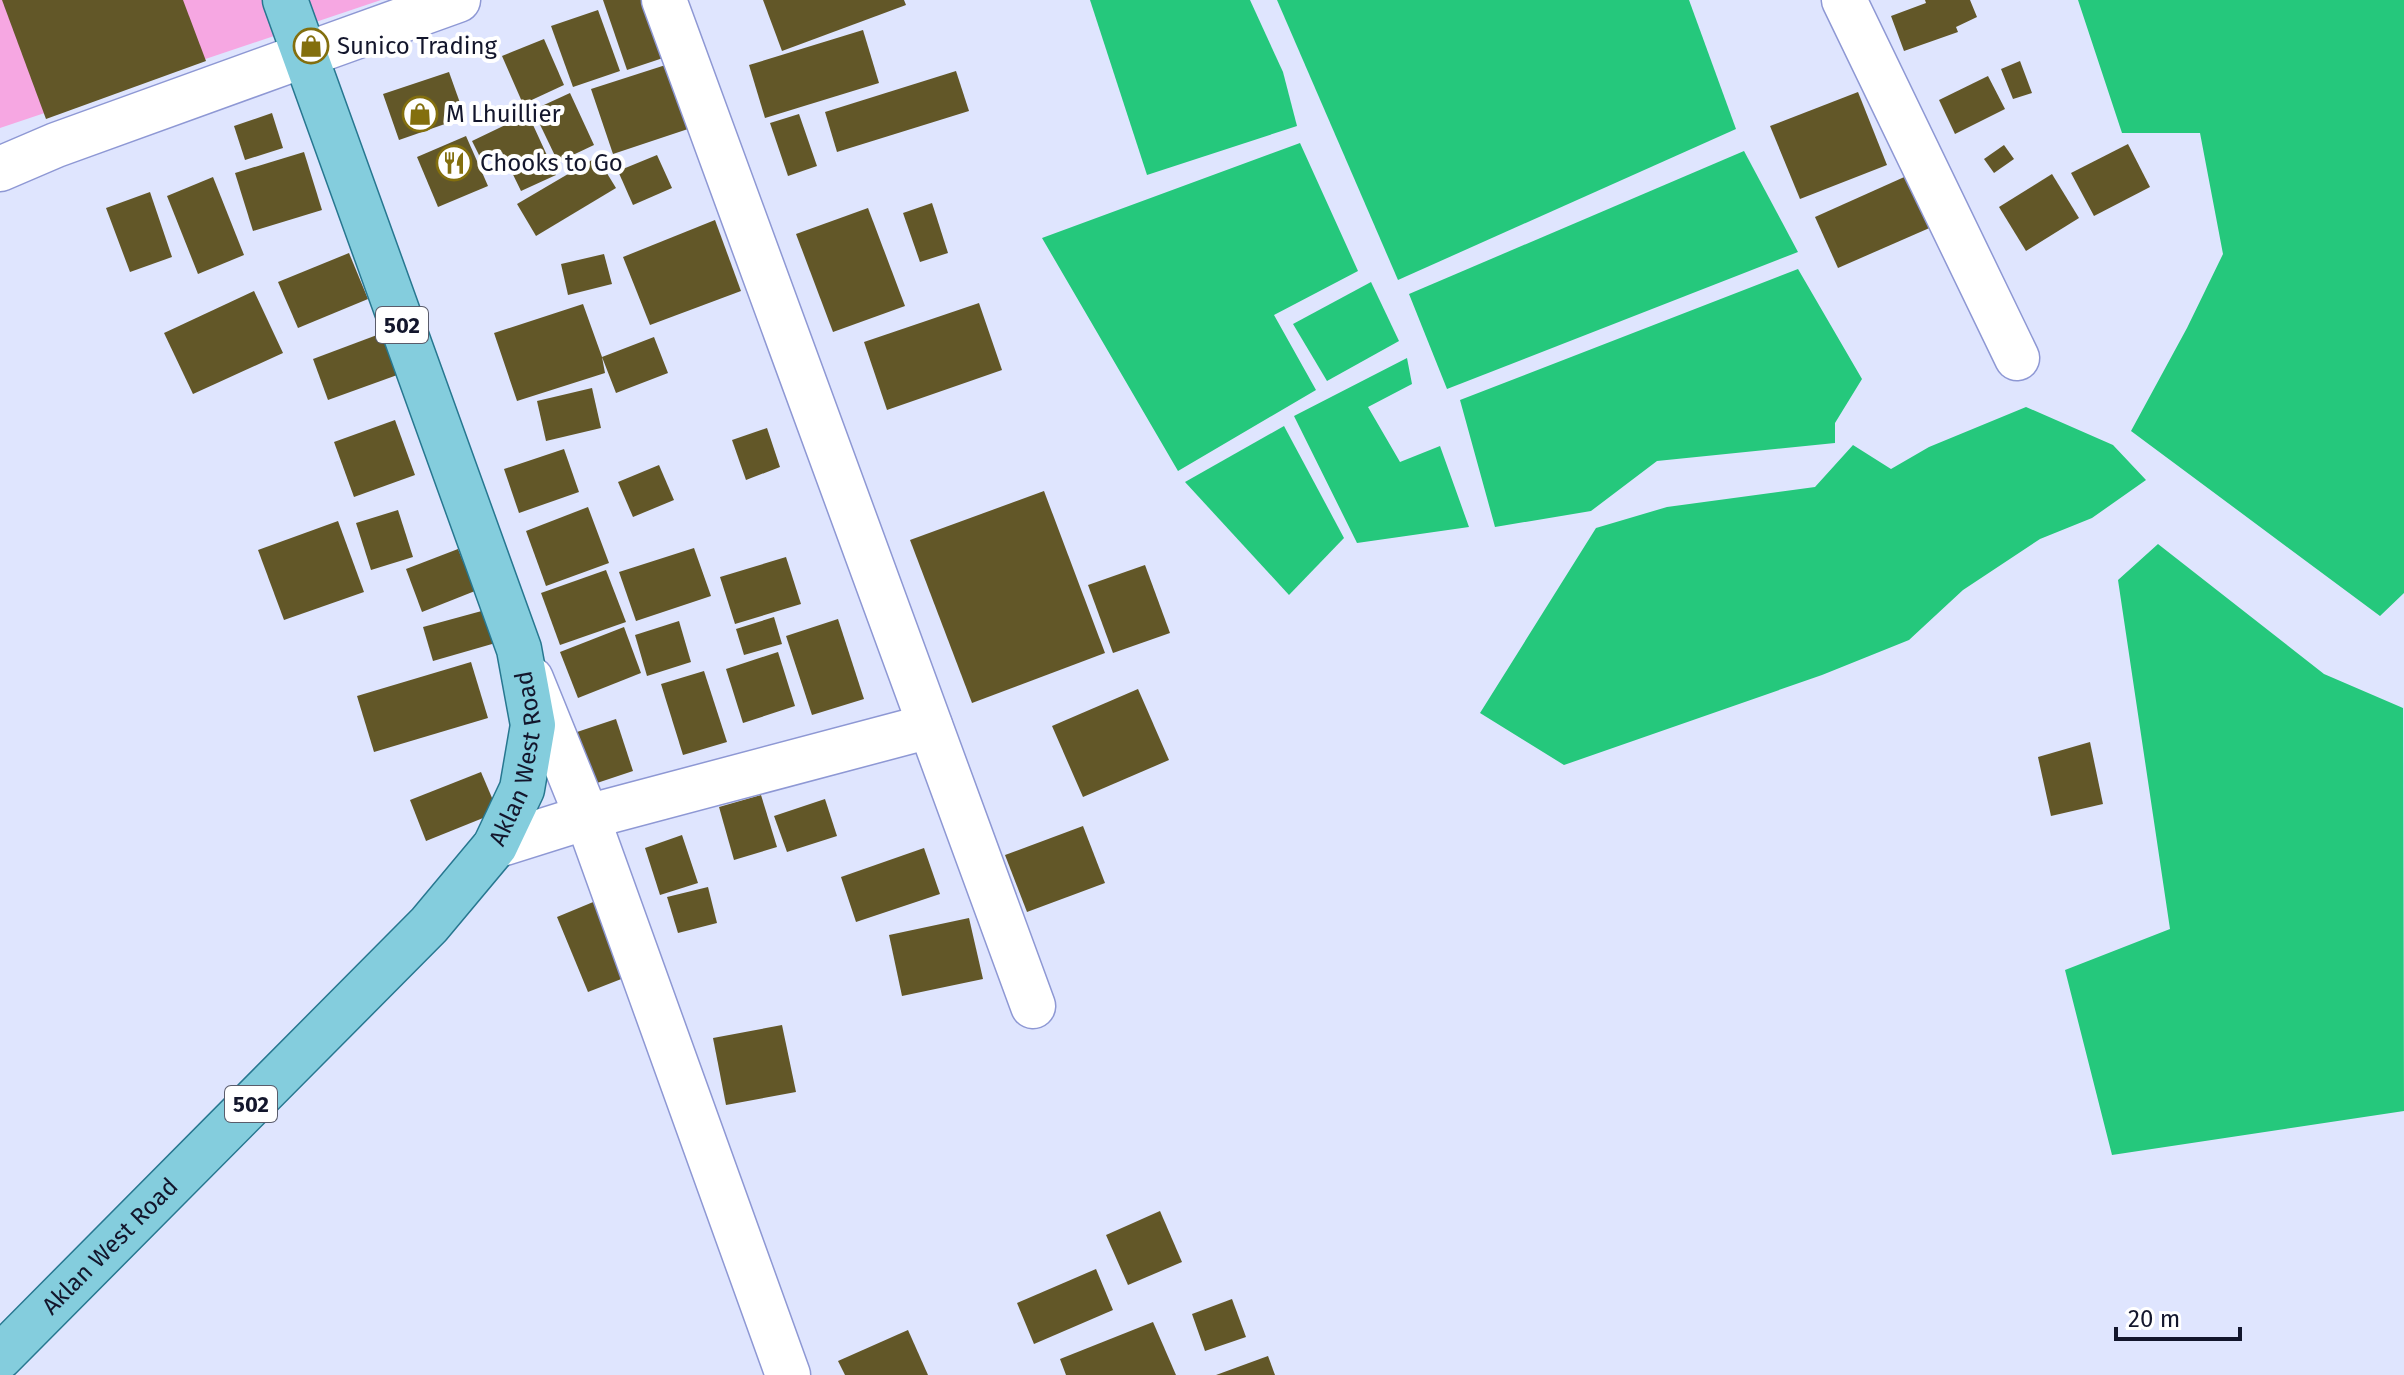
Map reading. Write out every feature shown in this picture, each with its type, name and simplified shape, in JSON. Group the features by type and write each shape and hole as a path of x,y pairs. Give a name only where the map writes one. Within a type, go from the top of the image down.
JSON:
{"main road":[{"name":"Aklan West Road","path":"0,1357 429,925 495,846 522,789 533,725 519,649 285,0"}],"street":[{"path":"0,169 56,145 458,0"},
{"path":"664,0 1033,1006"},
{"path":"1844,0 2017,358"},
{"path":"519,649 587,817 788,1375"},
{"path":"495,846 587,817 930,726"}],"shaded area":[{"path":"0,0 381,0 0,128"},
{"path":"1090,0 1250,0 1283,72 1297,126 1147,175"},
{"path":"1277,0 1689,0 1736,129 1398,280"},
{"path":"2078,0 2404,0 2404,593 2380,616 2131,431 2223,254 2200,133 2122,133"},
{"path":"1300,143 1358,271 1274,315 1316,390 1178,471 1042,238"},
{"path":"1744,151 1798,252 1447,389 1409,294"},
{"path":"1798,269 1862,379 1835,423 1835,443 1657,461 1591,511 1495,527 1460,400"},
{"path":"1371,282 1399,341 1327,381 1293,324"},
{"path":"1407,358 1412,384 1368,407 1400,462 1440,446 1469,527 1357,543 1294,416"},
{"path":"2026,407 2113,445 2146,480 2092,518 2040,539 1963,590 1909,640 1822,675 1564,765 1480,713 1596,528 1667,507 1815,487 1853,445 1891,469 1929,447"},
{"path":"1284,426 1344,538 1289,595 1185,482"},
{"path":"2158,544 2324,674 2403,708 2404,1111 2112,1155 2065,970 2170,929 2118,580"}],"building":[{"path":"2,0 183,0 206,61 46,119"},
{"path":"603,0 657,0 675,54 627,70"},
{"path":"763,0 904,0 906,5 782,51"},
{"path":"1925,0 1970,0 1977,17 1956,27 1958,32 1904,51 1891,16 1926,3"},
{"path":"598,10 620,71 573,87 551,26"},
{"path":"863,30 879,83 765,118 749,65"},
{"path":"544,39 564,85 523,104 502,56"},
{"path":"678,61 700,125 613,154 591,89"},
{"path":"2020,61 2032,93 2013,99 2001,69"},
{"path":"956,71 969,111 837,152 825,112"},
{"path":"449,72 465,117 399,140 383,94"},
{"path":"1988,76 2005,109 1955,134 1939,100"},
{"path":"1858,92 1887,165 1800,199 1770,126"},
{"path":"570,93 594,145 558,162 533,110"},
{"path":"272,113 283,148 245,160 234,126"},
{"path":"528,114 556,175 521,191 502,152 482,161 472,141"},
{"path":"799,114 817,166 788,176 770,123"},
{"path":"466,136 488,186 438,207 417,157"},
{"path":"2128,144 2150,187 2094,216 2071,173"},
{"path":"2004,145 2014,159 1994,173 1984,159"},
{"path":"304,152 322,210 253,231 235,173"},
{"path":"657,155 672,188 633,205 618,171"},
{"path":"597,157 616,188 536,236 517,204"},
{"path":"1911,174 1934,226 1838,268 1815,217"},
{"path":"2052,174 2079,218 2026,251 1999,207"},
{"path":"213,177 244,255 198,274 167,196"},
{"path":"150,192 172,257 130,272 106,208"},
{"path":"932,203 948,253 920,262 903,213"},
{"path":"868,208 905,306 833,332 796,234"},
{"path":"715,220 741,291 650,325 623,257"},
{"path":"349,253 368,299 298,328 278,282"},
{"path":"604,254 612,284 568,295 561,264"},
{"path":"254,291 283,353 193,394 164,333"},
{"path":"979,303 1002,370 887,410 864,342"},
{"path":"583,304 605,373 517,401 494,333"},
{"path":"385,332 400,374 328,400 313,359"},
{"path":"654,337 668,373 616,393 602,357"},
{"path":"592,388 601,428 546,441 537,401"},
{"path":"395,420 415,475 354,497 334,442"},
{"path":"767,428 780,467 746,480 732,440"},
{"path":"564,449 579,492 519,513 504,469"},
{"path":"659,465 674,500 633,517 618,482"},
{"path":"1044,491 1105,653 972,703 910,540"},
{"path":"588,507 609,563 546,586 526,531"},
{"path":"398,510 413,557 371,570 356,523"},
{"path":"338,521 364,592 284,620 258,550"},
{"path":"694,548 711,596 636,621 619,572"},
{"path":"458,549 475,591 422,612 406,569"},
{"path":"786,557 801,604 735,624 720,577"},
{"path":"1145,565 1170,633 1113,653 1088,585"},
{"path":"606,570 626,622 560,645 541,593"},
{"path":"489,609 499,642 433,661 423,627"},
{"path":"774,617 782,644 744,655 736,629"},
{"path":"838,619 864,699 812,715 786,636"},
{"path":"679,621 691,662 647,676 635,635"},
{"path":"624,627 641,673 578,698 560,652"},
{"path":"778,652 795,706 743,723 726,669"},
{"path":"471,662 488,718 374,752 357,696"},
{"path":"704,671 727,742 683,755 661,684"},
{"path":"1138,689 1169,760 1083,797 1052,726"},
{"path":"616,719 633,771 588,786 571,734"},
{"path":"2090,742 2103,804 2051,816 2038,757"},
{"path":"481,772 498,812 426,841 410,800"},
{"path":"761,795 777,847 734,860 719,807"},
{"path":"825,799 837,836 787,852 774,816"},
{"path":"1083,826 1105,883 1027,912 1005,855"},
{"path":"682,835 698,883 660,895 645,848"},
{"path":"924,848 940,894 856,922 841,877"},
{"path":"708,887 717,923 678,933 667,897"},
{"path":"598,900 629,976 588,992 557,917"},
{"path":"969,918 983,979 902,996 889,935"},
{"path":"782,1025 796,1092 726,1105 713,1038"},
{"path":"1160,1211 1182,1262 1128,1285 1106,1235"},
{"path":"1096,1269 1113,1310 1034,1344 1017,1303"},
{"path":"1232,1299 1246,1337 1205,1351 1192,1314"},
{"path":"1153,1322 1176,1375 1066,1375 1060,1359"},
{"path":"908,1330 928,1375 845,1375 838,1361"},
{"path":"1268,1356 1275,1375 1216,1375"}],"place":[{"name":"Sunico Trading","path":"311,46"},
{"name":"M Lhuillier","path":"420,114"},
{"name":"Chooks to Go","path":"454,163"}]}
